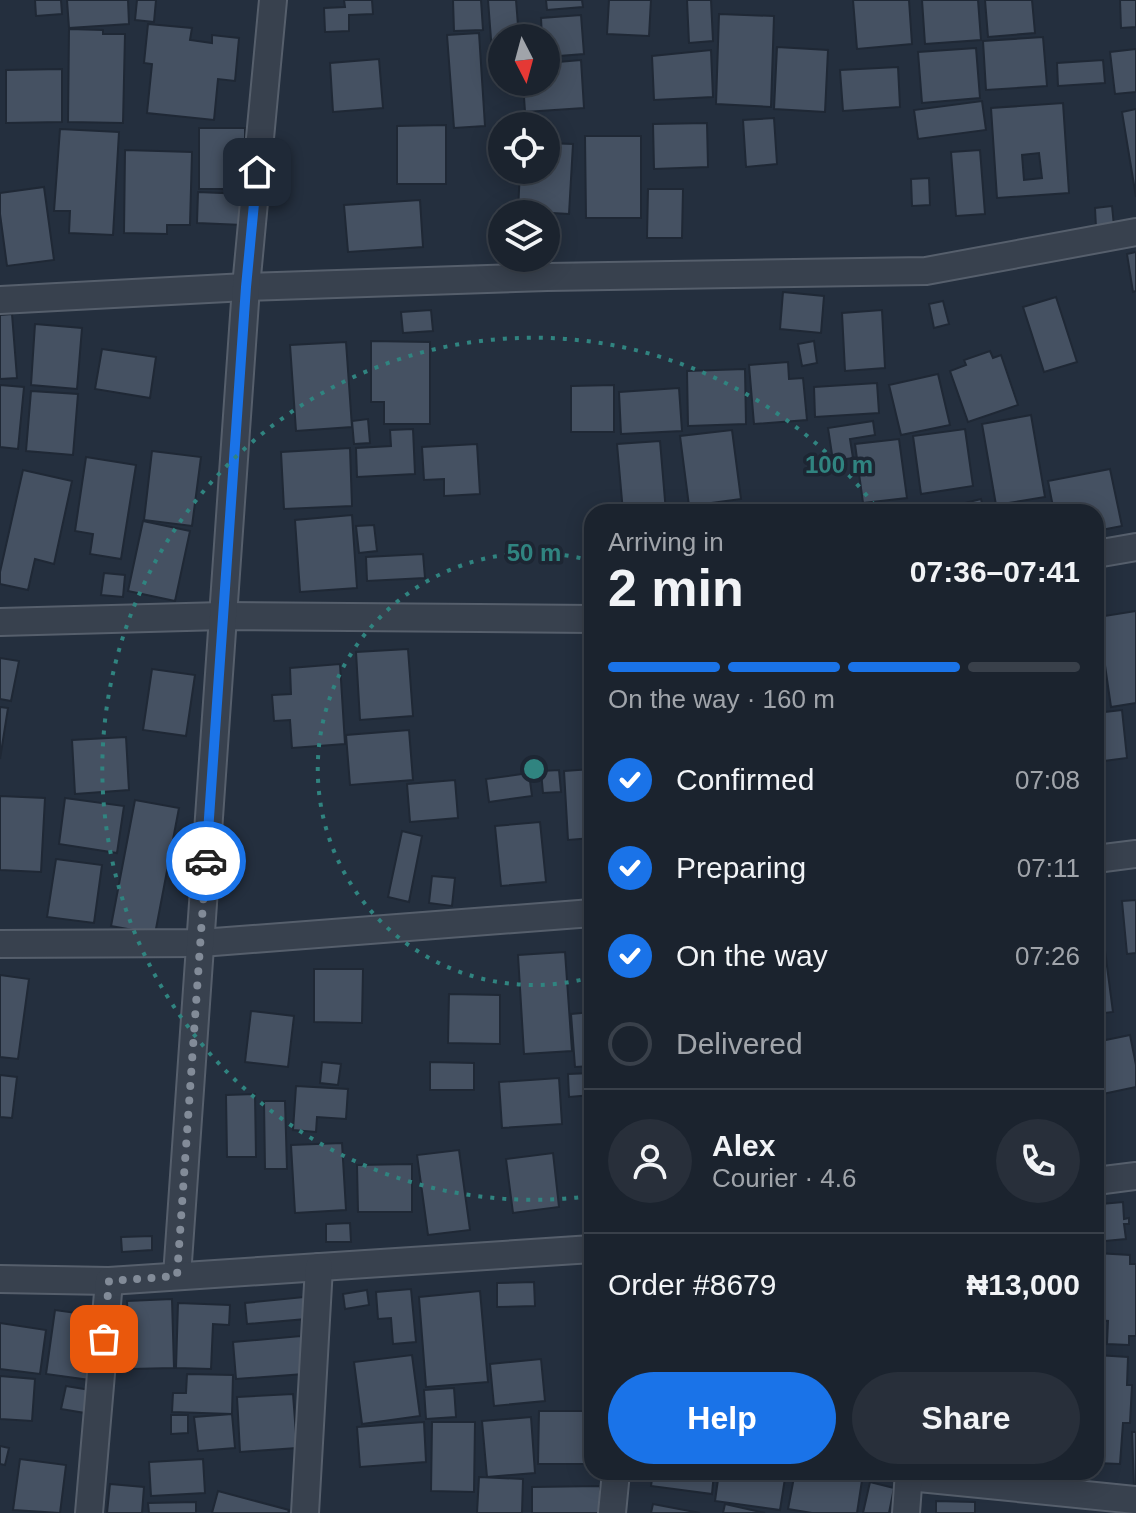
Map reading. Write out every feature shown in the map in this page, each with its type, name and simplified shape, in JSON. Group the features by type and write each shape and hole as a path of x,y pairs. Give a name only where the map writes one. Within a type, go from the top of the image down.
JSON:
{"street":[{"path":"177,1276 246,287 273,0"},
{"path":"0,300 246,287 547,277 926,271 1136,232"},
{"path":"1104,553 1136,547"},
{"path":"0,622 223,616 584,619"},
{"path":"1104,858 1136,854"},
{"path":"0,944 201,943 584,914"},
{"path":"1104,1180 1136,1176"},
{"path":"0,1279 109,1281 584,1250"},
{"path":"305,1513 319,1267"},
{"path":"89,1513 109,1281"},
{"path":"612,1513 615,1480"},
{"path":"906,1513 909,1480"},
{"path":"954,1480 1136,1500"}],"building":[{"path":"35,0 61,0 62,14 36,16"},
{"path":"67,0 128,0 129,24 69,28"},
{"path":"137,0 156,0 154,22 135,20"},
{"path":"344,0 372,0 373,14 349,15 349,31 325,32 324,8 345,7"},
{"path":"453,0 481,0 483,30 454,31"},
{"path":"488,0 516,0 518,24 490,24"},
{"path":"546,0 582,0 583,7 547,10"},
{"path":"609,0 651,0 649,36 607,34"},
{"path":"687,0 711,0 713,41 689,43"},
{"path":"853,0 909,0 912,44 857,49"},
{"path":"922,0 978,0 981,40 925,44"},
{"path":"985,0 1032,0 1035,33 988,37"},
{"path":"1120,0 1136,0 1136,27 1121,28"},
{"path":"719,14 774,16 771,107 716,104"},
{"path":"581,15 584,54 560,56 560,24 541,24 541,18"},
{"path":"148,24 192,28 190,40 212,43 212,35 239,38 235,81 218,79 214,120 147,113 152,64 144,63"},
{"path":"69,29 125,34 123,123 68,122"},
{"path":"479,33 485,126 454,128 447,35"},
{"path":"1043,37 1047,86 986,90 983,41"},
{"path":"777,47 828,50 825,112 774,109"},
{"path":"976,48 980,98 922,103 918,52"},
{"path":"1136,49 1136,92 1115,94 1110,52"},
{"path":"711,50 713,97 654,100 652,56"},
{"path":"379,59 383,108 333,112 330,63"},
{"path":"581,60 584,108 525,112 524,96 560,96 560,62"},
{"path":"1103,60 1105,83 1058,86 1057,63"},
{"path":"898,67 900,107 843,111 840,70"},
{"path":"62,69 62,122 6,123 6,70"},
{"path":"982,101 986,130 918,139 914,110"},
{"path":"1063,103 1069,193 997,198 991,108","holes":["1039,153 1042,178 1024,180 1022,155"]},
{"path":"1136,109 1136,197 1122,112"},
{"path":"774,118 777,164 746,167 743,120"},
{"path":"707,123 708,167 654,169 653,124"},
{"path":"446,125 446,184 397,184 397,126"},
{"path":"199,128 245,128 245,189 199,189"},
{"path":"60,129 119,132 113,235 69,233 70,211 54,211"},
{"path":"585,136 641,136 641,218 586,218"},
{"path":"560,144 573,144 569,214 560,213 560,200 519,200 519,184 560,184"},
{"path":"125,150 192,152 190,225 167,225 167,234 124,233"},
{"path":"980,150 985,214 956,216 951,152"},
{"path":"929,178 930,205 912,206 911,179"},
{"path":"44,187 54,260 7,266 0,193"},
{"path":"648,189 683,189 682,238 647,238"},
{"path":"198,192 244,194 243,225 197,223"},
{"path":"420,200 423,247 348,252 344,205"},
{"path":"1112,206 1114,226 1096,228 1095,208"},
{"path":"1136,252 1136,291 1133,292 1127,254"},
{"path":"783,292 824,296 821,333 780,329"},
{"path":"1056,297 1077,362 1044,372 1023,307"},
{"path":"943,301 949,324 934,328 929,304"},
{"path":"431,310 433,331 403,333 401,312"},
{"path":"882,310 885,368 845,371 842,313"},
{"path":"12,314 17,378 0,379 0,315"},
{"path":"35,324 82,328 77,389 31,385"},
{"path":"371,341 430,342 430,424 384,424 384,402 371,402"},
{"path":"814,341 817,363 802,366 798,344"},
{"path":"346,342 352,427 296,431 290,345"},
{"path":"102,349 156,357 150,398 95,389"},
{"path":"990,351 993,358 1001,355 1018,405 968,422 950,371 966,365 964,360"},
{"path":"788,362 789,379 803,378 807,420 754,424 749,365"},
{"path":"745,369 746,424 688,426 687,371"},
{"path":"938,374 950,425 901,435 889,385"},
{"path":"877,383 879,413 815,417 814,387"},
{"path":"0,385 24,387 18,449 0,447"},
{"path":"614,385 614,432 571,432 571,386"},
{"path":"679,388 682,431 621,434 619,392"},
{"path":"31,391 78,394 73,455 26,451"},
{"path":"1031,415 1045,497 996,504 982,424"},
{"path":"368,419 370,443 354,444 352,421"},
{"path":"873,421 875,435 850,439 853,458 833,461 828,428"},
{"path":"413,429 415,474 357,477 356,448 391,446 390,430"},
{"path":"965,429 973,486 921,494 913,436"},
{"path":"732,430 741,499 689,504 680,436"},
{"path":"899,439 907,498 863,503 855,444"},
{"path":"660,441 665,504 622,504 617,444"},
{"path":"477,444 480,494 444,496 444,479 424,480 422,447"},
{"path":"350,448 352,506 284,509 281,452"},
{"path":"152,451 201,457 192,526 144,520"},
{"path":"86,457 136,465 121,559 90,554 93,534 75,531"},
{"path":"1110,469 1122,526 1104,529 1104,504 1052,504 1048,481"},
{"path":"23,470 72,481 54,564 35,559 28,590 0,584"},
{"path":"981,499 982,504 961,504"},
{"path":"352,515 357,588 300,592 295,520"},
{"path":"143,521 190,531 175,601 128,591"},
{"path":"374,525 377,551 359,553 356,526"},
{"path":"423,554 425,578 367,581 366,557"},
{"path":"104,573 125,575 123,597 101,595"},
{"path":"1136,611 1136,703 1111,707 1104,659 1104,616"},
{"path":"408,649 413,716 360,720 356,652"},
{"path":"0,658 19,661 11,701 0,699"},
{"path":"340,664 345,744 292,748 290,720 274,721 272,695 291,694 290,668"},
{"path":"152,669 195,675 186,736 143,730"},
{"path":"0,707 8,708 0,759"},
{"path":"1122,710 1127,758 1104,761 1104,712"},
{"path":"409,730 413,780 350,785 346,735"},
{"path":"126,737 129,790 75,794 72,740"},
{"path":"559,770 561,792 543,793 541,771"},
{"path":"584,770 584,839 568,840 564,771"},
{"path":"529,773 532,796 489,802 486,779"},
{"path":"455,780 458,818 410,822 407,784"},
{"path":"0,796 45,798 41,872 0,870"},
{"path":"65,798 124,806 117,853 59,844"},
{"path":"135,800 179,808 155,934 111,926"},
{"path":"540,822 546,882 501,886 495,826"},
{"path":"402,831 422,836 409,902 388,897"},
{"path":"56,859 102,865 94,923 47,917"},
{"path":"432,876 455,878 452,906 429,903"},
{"path":"1136,900 1136,953 1127,954 1122,901"},
{"path":"1104,951 1113,1012 1104,1013"},
{"path":"565,952 572,1051 524,1054 518,955"},
{"path":"314,969 363,969 362,1023 314,1022"},
{"path":"0,975 29,979 18,1059 0,1057"},
{"path":"449,994 500,995 500,1044 448,1043"},
{"path":"251,1011 294,1016 288,1067 245,1062"},
{"path":"584,1013 584,1066 575,1067 571,1014"},
{"path":"1130,1035 1136,1065 1136,1087 1104,1094 1104,1040"},
{"path":"322,1062 341,1064 338,1085 320,1083"},
{"path":"430,1062 474,1063 474,1090 430,1090"},
{"path":"584,1073 584,1096 569,1097 568,1074"},
{"path":"0,1075 17,1077 12,1118 0,1117"},
{"path":"559,1078 562,1124 502,1128 499,1082"},
{"path":"296,1086 348,1089 346,1119 317,1117 316,1132 293,1130"},
{"path":"255,1094 256,1157 227,1157 226,1095"},
{"path":"264,1101 285,1101 287,1169 265,1169"},
{"path":"342,1143 346,1210 295,1213 291,1145"},
{"path":"459,1150 470,1230 428,1235 417,1155"},
{"path":"553,1153 559,1207 513,1213 506,1159"},
{"path":"412,1164 412,1212 358,1212 357,1165"},
{"path":"1123,1202 1124,1219 1129,1218 1129,1224 1124,1224 1126,1239 1105,1241 1104,1204"},
{"path":"350,1223 351,1242 326,1242 326,1224"},
{"path":"152,1236 152,1250 122,1252 121,1237"},
{"path":"1104,1253 1130,1255 1130,1264 1136,1264 1136,1336 1129,1336 1129,1345 1107,1344 1108,1321 1104,1321"},
{"path":"534,1282 535,1306 497,1307 497,1283"},
{"path":"411,1289 416,1342 393,1344 391,1318 378,1319 376,1292"},
{"path":"367,1290 369,1305 345,1309 343,1294"},
{"path":"480,1291 488,1382 426,1387 419,1297"},
{"path":"304,1297 306,1319 247,1324 245,1303"},
{"path":"172,1299 174,1368 130,1369 127,1301"},
{"path":"178,1303 230,1305 229,1325 213,1324 211,1369 176,1368"},
{"path":"55,1310 98,1316 90,1380 46,1374"},
{"path":"0,1323 46,1330 40,1374 0,1369"},
{"path":"301,1336 304,1374 236,1379 233,1342"},
{"path":"412,1355 420,1416 362,1424 354,1362"},
{"path":"1104,1356 1128,1357 1127,1385 1132,1385 1130,1423 1123,1423 1120,1464 1104,1463"},
{"path":"541,1359 545,1401 494,1406 490,1364"},
{"path":"187,1374 233,1375 232,1414 172,1412 173,1393 186,1393"},
{"path":"0,1376 35,1379 32,1421 0,1419"},
{"path":"66,1386 90,1390 85,1413 61,1409"},
{"path":"454,1388 456,1417 426,1419 424,1390"},
{"path":"293,1394 297,1448 240,1452 237,1397"},
{"path":"539,1411 584,1411 584,1464 538,1464"},
{"path":"232,1414 235,1448 198,1451 194,1417"},
{"path":"171,1415 188,1415 188,1433 171,1434"},
{"path":"531,1417 535,1473 487,1477 482,1421"},
{"path":"424,1422 426,1462 360,1467 357,1427"},
{"path":"432,1422 475,1422 474,1492 431,1491"},
{"path":"1132,1432 1136,1432 1136,1486 1134,1486"},
{"path":"0,1446 9,1448 5,1465 0,1464"},
{"path":"20,1459 66,1465 60,1513 13,1510"},
{"path":"203,1459 205,1493 151,1496 149,1462"},
{"path":"479,1477 523,1479 522,1513 477,1513"},
{"path":"652,1480 713,1480 712,1494 651,1486"},
{"path":"718,1480 785,1480 780,1510 715,1501"},
{"path":"793,1480 862,1480 857,1513 812,1513 788,1509"},
{"path":"870,1482 894,1488 889,1513 863,1513"},
{"path":"110,1484 144,1487 142,1513 107,1513"},
{"path":"600,1486 600,1513 532,1513 532,1487"},
{"path":"218,1491 289,1510 288,1513 212,1513"},
{"path":"936,1501 975,1502 975,1513 936,1513"},
{"path":"196,1502 196,1513 149,1513 148,1503"},
{"path":"653,1504 700,1513 651,1513"},
{"path":"725,1504 765,1513 723,1513"}],"way so far":[{"path":"104,1339 109,1281 177,1276 206,861"}],"route":[{"path":"206,861 246,287 257,172"}]}
